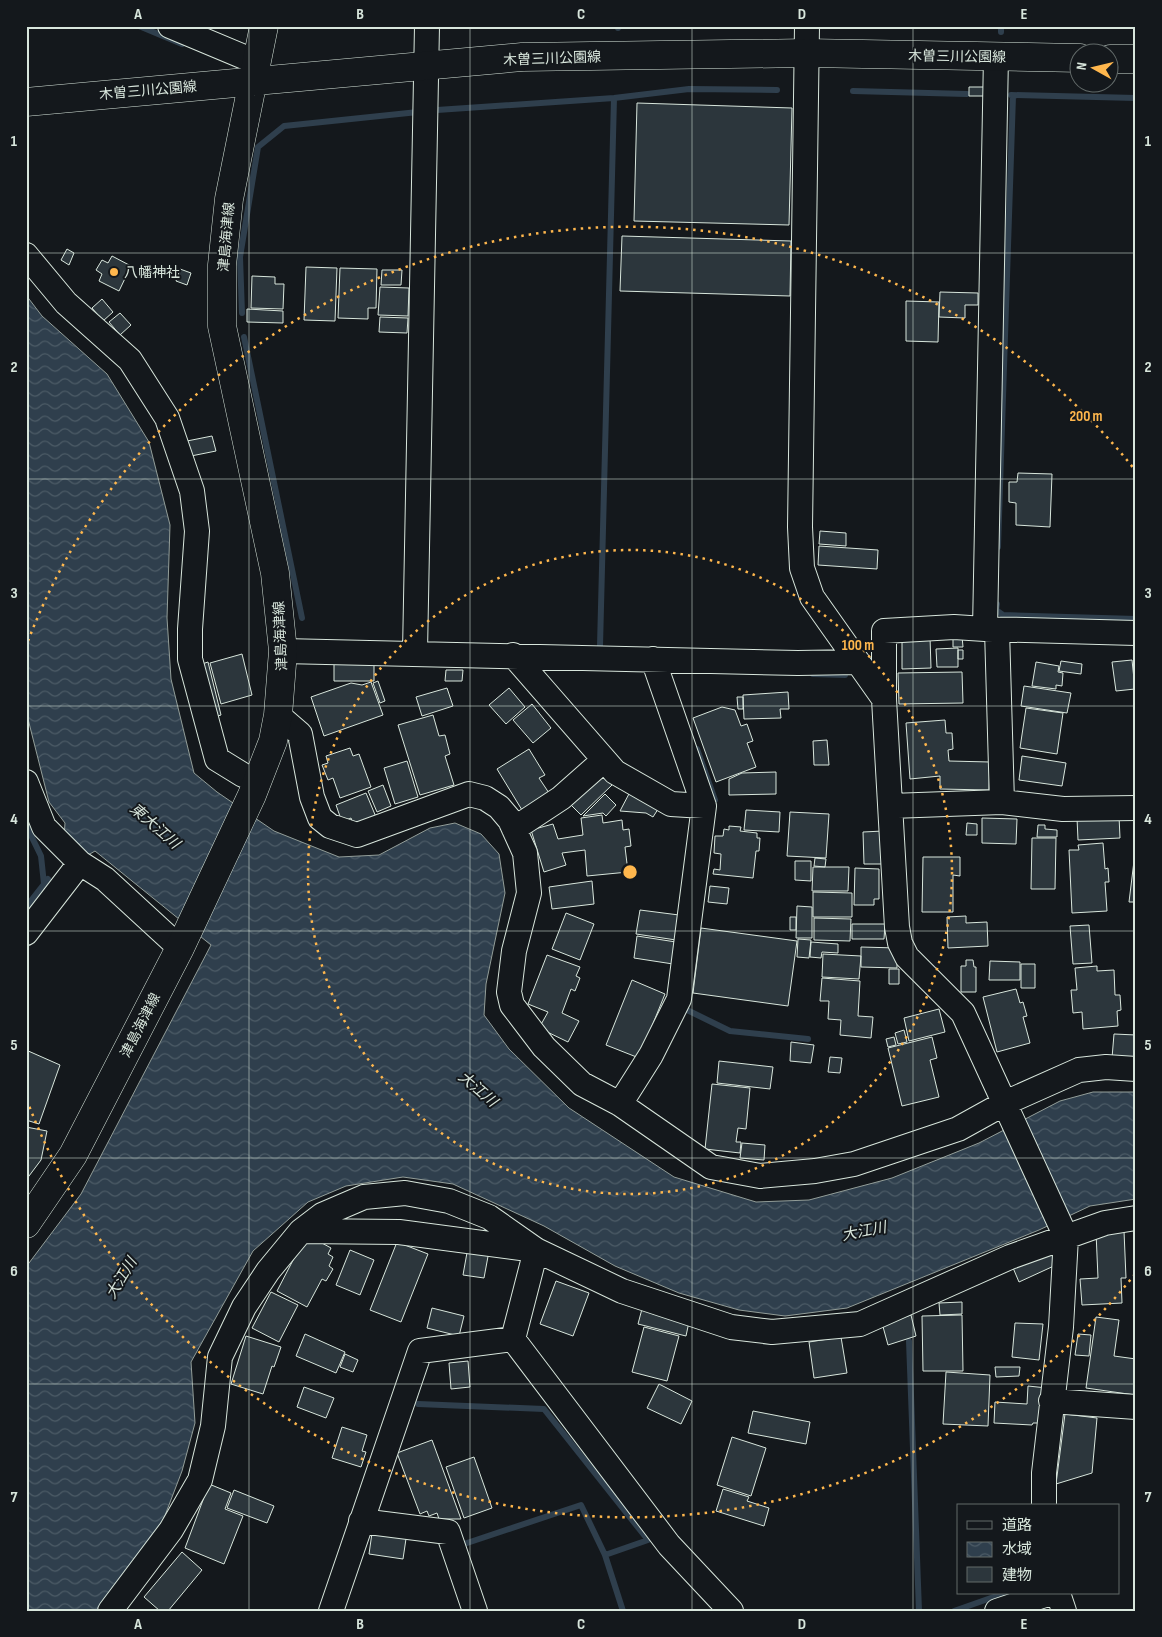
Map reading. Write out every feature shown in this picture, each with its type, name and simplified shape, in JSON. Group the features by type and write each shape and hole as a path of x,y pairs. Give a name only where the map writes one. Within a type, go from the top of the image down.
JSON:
{"main road":[{"name":"津島海津線","path":"26,1224 73,1155 183,942 248,785 273,741 278,715 283,650 275,573 222,326 222,265 229,199 264,26"},
{"name":"木曽三川公園線","path":"26,102 254,71 426,65 522,57 807,53 1070,58"},
{"path":"1120,59 1136,59"}],"street":[{"path":"170,26 254,71"},
{"path":"415,652 427,26"},
{"path":"807,26 800,527 802,568 812,597 884,699"},
{"path":"996,56 991,630 1002,802"},
{"path":"26,255 66,303 130,360 167,418 192,491 197,531 190,630 190,658 218,759 248,785"},
{"path":"1044,1504 1044,1473 1061,1327 1065,1233 964,1013 907,957 900,943 897,927 884,699 884,632 954,627 991,630 1136,633"},
{"path":"283,650 858,662"},
{"path":"513,655 615,772 671,804 704,806"},
{"path":"620,1104 651,1056 679,999 704,806 652,659"},
{"path":"278,715 300,734 312,797 320,818 330,826 357,834 469,794 485,798 498,807 514,829 525,853 529,893 514,952 509,992 512,1005 544,1047 582,1084 620,1104 711,1167 760,1176 815,1171 854,1164 958,1129 1008,1109 1078,1070 1106,1067 1136,1069"},
{"path":"514,829 561,798 604,760"},
{"path":"26,782 44,827 80,863 105,880 183,942"},
{"path":"891,806 1002,802 1063,809 1136,808"},
{"path":"26,933 80,863"},
{"path":"110,1611 171,1530 200,1480 213,1426 220,1357 244,1307 268,1271 301,1231 322,1215 364,1197 405,1193 449,1201 488,1217 536,1250 630,1294 731,1327 772,1332 860,1324 1065,1233 1105,1223 1136,1218"},
{"path":"301,1231 399,1232 536,1250"},
{"path":"513,1339 536,1250"},
{"path":"331,1611 420,1351 513,1339"},
{"path":"513,1339 668,1545 731,1611"},
{"path":"1051,1401 1136,1407"},
{"path":"361,1521 448,1532 475,1611"},
{"path":"997,1611 1048,1594"},
{"path":"1058,1594 1064,1611"}],"water":[{"path":"26,295 42,316 107,374 149,442 170,525 167,618 171,679 194,773 217,792 274,831 339,857 379,855 430,828 455,823 481,834 499,854 505,893 486,984 484,1015 509,1049 569,1108 674,1177 756,1202 809,1200 892,1178 979,1143 1060,1101 1093,1092 1136,1092 1136,1199 1090,1206 1039,1230 847,1308 785,1316 739,1310 679,1293 615,1266 544,1226 453,1184 403,1177 346,1186 308,1202 253,1251 191,1362 195,1423 182,1471 164,1518 137,1562 97,1611 26,1611 26,1267 81,1194 211,945 95,851 83,858 64,838 65,823 49,802 26,711"}],"building":[{"path":"969,87 986,87 986,96 969,96"},
{"path":"637,103 792,108 789,225 634,221"},
{"path":"622,236 791,241 790,296 620,291"},
{"path":"67,249 74,253 69,265 61,260"},
{"path":"112,256 131,266 119,291 99,281 102,274 96,270 102,260 108,263"},
{"path":"306,267 337,268 335,321 304,320"},
{"path":"340,268 377,269 376,308 368,308 368,319 338,318"},
{"path":"180,269 191,273 187,285 176,281"},
{"path":"382,270 402,270 401,285 381,285"},
{"path":"252,276 275,277 275,284 284,284 283,309 251,308"},
{"path":"380,287 409,288 408,316 378,315"},
{"path":"940,292 978,293 978,305 965,305 965,318 939,317"},
{"path":"102,299 113,312 103,321 92,308"},
{"path":"906,301 939,302 938,342 906,341"},
{"path":"247,309 283,311 283,323 247,322"},
{"path":"120,313 131,325 120,335 109,322"},
{"path":"380,317 408,318 407,333 379,332"},
{"path":"212,436 216,451 191,456 187,441"},
{"path":"1018,473 1052,474 1050,527 1016,525 1016,503 1009,502 1009,482 1017,482"},
{"path":"820,531 846,533 846,546 819,544"},
{"path":"819,546 878,550 877,569 818,565"},
{"path":"953,636 962,636 963,647 953,647"},
{"path":"930,637 931,668 902,669 902,638"},
{"path":"958,648 958,667 937,667 936,649"},
{"path":"958,650 963,650 963,659 958,659"},
{"path":"242,654 252,695 221,704 210,663"},
{"path":"334,660 374,660 374,681 334,681"},
{"path":"1132,660 1135,689 1116,691 1112,662"},
{"path":"1061,661 1082,664 1081,674 1059,671"},
{"path":"208,662 221,715 212,718 199,665"},
{"path":"1036,662 1059,666 1058,672 1063,673 1062,686 1056,685 1056,689 1032,686"},
{"path":"446,670 463,670 462,681 445,681"},
{"path":"962,672 963,703 899,704 898,673"},
{"path":"378,681 385,701 380,703 373,683"},
{"path":"371,682 383,715 324,736 311,697 351,683 362,685"},
{"path":"1024,686 1071,693 1067,713 1021,706"},
{"path":"447,688 453,706 422,716 416,697"},
{"path":"509,688 525,707 506,724 489,705"},
{"path":"788,692 789,709 780,709 781,718 744,719 743,695"},
{"path":"737,697 743,697 743,709 738,709"},
{"path":"532,704 551,728 533,743 513,720"},
{"path":"722,707 735,710 741,726 747,724 753,741 747,743 756,767 716,782 693,718"},
{"path":"1026,708 1063,713 1057,754 1020,748"},
{"path":"433,715 439,736 445,735 450,754 445,756 454,785 420,795 398,725"},
{"path":"945,720 946,733 952,733 953,749 948,750 949,761 990,762 989,790 940,789 940,776 910,779 906,723"},
{"path":"827,740 829,765 814,765 813,741"},
{"path":"350,748 353,756 359,754 371,787 340,798 333,778 328,780 322,765 328,763 326,756"},
{"path":"529,749 545,775 539,778 549,793 522,810 497,769"},
{"path":"1022,756 1066,763 1062,786 1019,780"},
{"path":"407,761 418,797 395,804 384,768"},
{"path":"598,771 612,785 581,815 567,801"},
{"path":"776,772 776,794 729,795 729,779 742,773"},
{"path":"383,785 391,806 377,812 368,791"},
{"path":"631,790 660,806 653,817 646,813 620,811"},
{"path":"366,793 376,817 354,826 351,818 342,822 336,805"},
{"path":"605,794 616,805 606,816 603,813 583,816"},
{"path":"746,810 780,812 779,832 744,830"},
{"path":"790,812 829,814 826,858 787,856"},
{"path":"602,815 603,823 622,820 623,830 629,829 631,846 625,847 628,872 587,876 585,850 562,853 566,865 544,872 531,830 553,824 558,839 583,835 581,818"},
{"path":"1119,816 1120,838 1078,840 1077,818"},
{"path":"982,818 1017,819 1016,844 982,843"},
{"path":"967,823 977,824 977,835 966,835"},
{"path":"1038,825 1045,825 1045,829 1057,830 1057,837 1037,837"},
{"path":"729,826 741,827 740,831 757,833 757,838 760,838 759,851 756,851 753,878 713,874 714,869 720,870 721,854 714,853 715,836 723,836 724,829 729,830"},
{"path":"883,831 884,864 864,864 863,832"},
{"path":"1032,838 1056,838 1055,889 1031,889"},
{"path":"1103,843 1105,869 1108,868 1109,882 1105,882 1107,911 1072,913 1069,850 1079,850 1078,845"},
{"path":"923,857 960,857 960,876 953,875 953,912 922,912"},
{"path":"815,858 826,859 825,867 814,866"},
{"path":"795,861 811,861 811,881 795,880"},
{"path":"1134,861 1136,861 1136,902 1129,902"},
{"path":"813,867 849,867 848,891 812,891"},
{"path":"855,868 879,869 879,899 874,899 874,905 854,905"},
{"path":"592,881 594,904 552,909 549,887"},
{"path":"710,886 729,888 727,904 708,902"},
{"path":"813,892 852,893 852,917 813,917"},
{"path":"797,906 812,907 812,938 796,938"},
{"path":"640,910 679,915 676,940 636,934"},
{"path":"566,913 594,924 580,960 552,949"},
{"path":"966,916 966,923 987,922 988,946 948,948 947,917"},
{"path":"790,917 796,917 796,930 790,930"},
{"path":"814,918 851,919 850,941 814,940"},
{"path":"852,924 885,924 884,939 852,939"},
{"path":"1089,925 1092,963 1073,964 1070,926"},
{"path":"701,928 797,941 788,1006 693,993"},
{"path":"637,936 676,942 673,964 634,958"},
{"path":"798,939 811,940 809,958 797,957"},
{"path":"811,942 838,944 838,953 822,952 821,958 810,957"},
{"path":"861,947 897,948 897,968 861,967"},
{"path":"823,954 861,956 859,979 822,977"},
{"path":"547,955 580,967 576,976 580,978 575,991 571,989 562,1013 579,1021 568,1042 539,1028 548,1012 528,1004"},
{"path":"966,960 973,960 974,967 976,967 976,992 961,992 961,966 966,966"},
{"path":"990,961 1020,962 1020,980 989,980"},
{"path":"1021,964 1035,964 1035,988 1021,988"},
{"path":"1097,966 1097,971 1114,970 1115,995 1120,995 1121,1010 1117,1011 1118,1026 1083,1029 1082,1012 1073,1013 1071,990 1077,990 1075,968"},
{"path":"889,969 899,969 899,984 889,984"},
{"path":"822,978 860,981 858,1016 873,1017 871,1038 840,1035 841,1020 828,1019 829,1001 820,1001"},
{"path":"632,980 665,994 639,1058 606,1045"},
{"path":"1016,989 1020,1003 1023,1002 1027,1016 1023,1017 1030,1043 997,1052 983,997"},
{"path":"939,1009 945,1032 909,1041 904,1018"},
{"path":"904,1030 907,1042 898,1044 895,1033"},
{"path":"1114,1034 1136,1035 1136,1059 1112,1058"},
{"path":"894,1037 896,1045 888,1047 886,1039"},
{"path":"932,1037 937,1058 930,1060 939,1097 902,1106 888,1048"},
{"path":"791,1042 814,1045 811,1063 790,1061"},
{"path":"26,1050 60,1065 39,1124 26,1120"},
{"path":"830,1057 842,1058 840,1073 828,1072"},
{"path":"719,1061 773,1067 770,1089 717,1083"},
{"path":"712,1084 750,1088 746,1129 738,1128 736,1142 741,1142 740,1153 705,1149"},
{"path":"26,1127 47,1131 41,1160 26,1180"},
{"path":"742,1143 765,1145 764,1160 740,1158"},
{"path":"1124,1231 1126,1278 1121,1278 1122,1303 1082,1305 1080,1279 1098,1278 1096,1232"},
{"path":"311,1237 331,1248 328,1254 333,1257 329,1266 333,1269 326,1281 322,1279 307,1307 277,1291 303,1241 308,1243"},
{"path":"397,1242 428,1254 401,1322 370,1310"},
{"path":"1048,1246 1056,1265 1019,1282 1011,1263"},
{"path":"468,1247 489,1251 484,1278 463,1275"},
{"path":"350,1250 374,1260 360,1295 336,1285"},
{"path":"556,1281 589,1293 573,1336 540,1324"},
{"path":"271,1292 298,1305 279,1342 252,1328"},
{"path":"962,1302 962,1314 940,1315 939,1303"},
{"path":"643,1305 690,1317 686,1336 638,1324"},
{"path":"432,1308 464,1316 459,1336 427,1328"},
{"path":"911,1315 916,1336 888,1345 882,1323"},
{"path":"962,1315 963,1371 923,1371 922,1316"},
{"path":"1096,1317 1119,1320 1114,1356 1136,1359 1135,1395 1086,1388"},
{"path":"1015,1323 1043,1324 1039,1360 1012,1357"},
{"path":"644,1327 679,1336 667,1381 632,1372"},
{"path":"305,1334 345,1352 336,1373 296,1356"},
{"path":"1078,1334 1091,1335 1089,1356 1075,1355"},
{"path":"246,1336 281,1347 274,1367 272,1366 263,1394 231,1384"},
{"path":"841,1337 847,1373 814,1378 809,1342"},
{"path":"345,1354 358,1360 353,1372 340,1367"},
{"path":"468,1361 470,1387 451,1389 449,1363"},
{"path":"995,1367 1020,1367 1019,1376 996,1377"},
{"path":"946,1372 990,1375 988,1426 943,1424"},
{"path":"659,1384 692,1401 681,1424 647,1408"},
{"path":"1028,1386 1047,1388 1045,1423 1033,1423 1032,1425 994,1423 995,1402 1027,1404"},
{"path":"304,1387 334,1398 326,1418 297,1407"},
{"path":"753,1411 810,1422 806,1444 748,1433"},
{"path":"1065,1414 1097,1418 1092,1473 1056,1484"},
{"path":"342,1427 367,1435 362,1451 366,1452 361,1467 332,1458"},
{"path":"732,1437 766,1448 751,1496 717,1485"},
{"path":"432,1440 461,1519 439,1519 437,1513 429,1516 427,1511 420,1514 397,1453"},
{"path":"474,1457 492,1508 464,1518 446,1467"},
{"path":"209,1484 231,1493 225,1509 243,1516 224,1564 185,1548"},
{"path":"723,1489 749,1497 747,1501 769,1508 764,1526 716,1511"},
{"path":"234,1490 274,1506 267,1523 227,1508"},
{"path":"373,1526 407,1532 403,1559 369,1554"},
{"path":"182,1552 202,1570 168,1611 160,1611 144,1597"}],"waterway":[{"path":"139,26 182,44"},
{"path":"1001,26 1001,32"},
{"path":"437,110 614,98 689,89 777,90"},
{"path":"853,91 967,94"},
{"path":"1011,95 1136,98"},
{"path":"998,547 1013,96"},
{"path":"600,646 614,98"},
{"path":"242,313 240,257 258,147 284,126 418,112"},
{"path":"244,337 302,618"},
{"path":"997,604 996,610 1003,615 1136,619"},
{"path":"813,674 845,675"},
{"path":"697,749 715,800"},
{"path":"26,825 41,856 44,884"},
{"path":"26,907 48,879"},
{"path":"687,1004 685,1009 730,1031 808,1039"},
{"path":"909,1341 919,1611"},
{"path":"418,1404 544,1409 648,1540 605,1555"},
{"path":"464,1544 581,1505 605,1555 623,1611"},
{"path":"954,1611 1002,1594"}],"place":[{"name":"八幡神社","path":"114,272"}],"water label":[{"name":"東大江川","path":"155,826"},
{"name":"大江川","path":"478,1089"},
{"name":"大江川","path":"864,1231"},
{"name":"大江川","path":"121,1278"}]}
